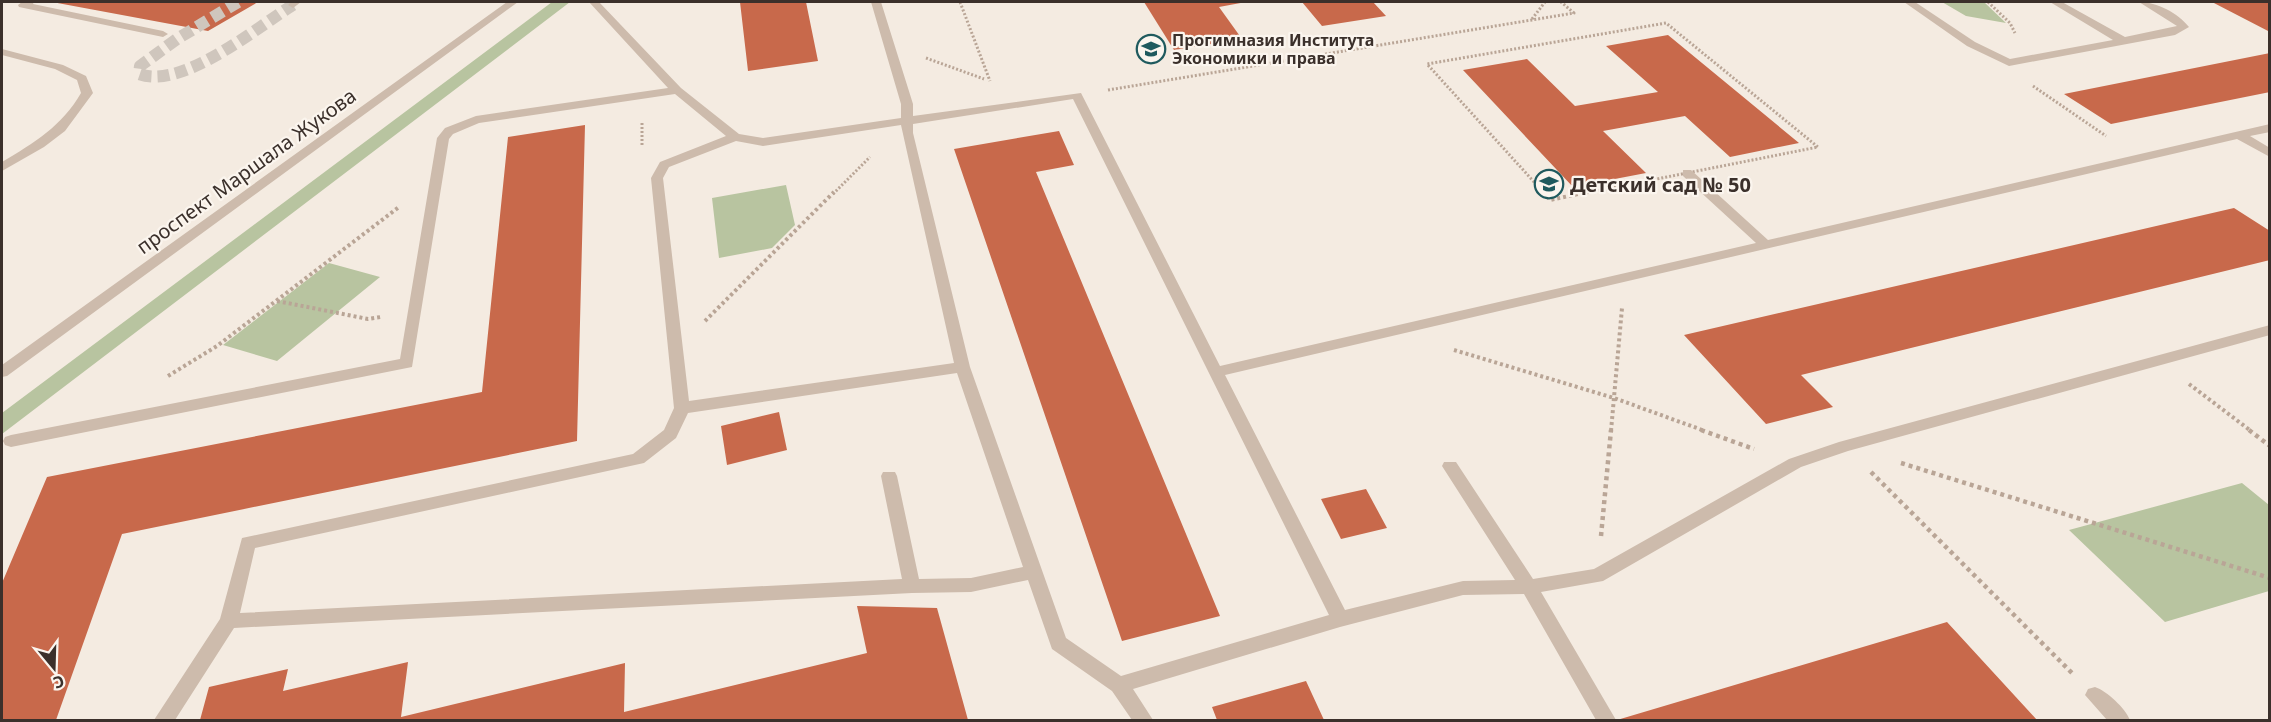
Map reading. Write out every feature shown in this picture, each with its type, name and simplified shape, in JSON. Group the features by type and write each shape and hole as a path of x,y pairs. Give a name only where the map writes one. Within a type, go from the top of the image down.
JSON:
{"street":[{"path":"30,2 23,5 163,34"},
{"name":"проспект Маршала Жукова","path":"2,372 513,2"},
{"path":"594,2 677,90 735,137 764,142 1077,94 1340,619"},
{"path":"876,2 907,104 907,133 962,367 1059,643 1119,685 1143,720"},
{"path":"1909,2 1971,44 2009,63 2175,32 2184,27 2177,20 2144,2"},
{"path":"2055,2 2122,41"},
{"path":"2,52 59,67 82,78 87,93 76,116 47,141 2,167"},
{"path":"11,441 406,363 434,180 443,138 459,125 476,120 677,90"},
{"path":"1216,372 1764,243 2270,128"},
{"path":"2239,135 2270,153"},
{"path":"164,720 229,621 248,543 638,459 670,434 682,408 657,178 664,165 735,137"},
{"path":"1687,173 1764,243"},
{"path":"1119,685 1340,619 1463,588 1529,587 1597,576 1795,463 1845,446 2270,330"},
{"path":"682,408 962,367"},
{"path":"1450,466 1529,587 1606,720"},
{"path":"889,476 912,585"},
{"path":"229,621 912,585 971,585 1033,572"},
{"path":"2095,695 2120,720"}],"path":[{"path":"960,2 990,81"},
{"path":"1536,2 1541,6"},
{"path":"1532,20 1545,2"},
{"path":"1077,94 1574,13 1561,2"},
{"path":"1666,23 1818,147 1687,173 1550,200 1426,64 1666,23"},
{"path":"889,44 1041,100"},
{"path":"2009,63 2036,90 2137,157"},
{"path":"641,96 642,150 664,165"},
{"path":"676,350 907,121"},
{"path":"168,377 217,346 434,180"},
{"path":"1597,576 1625,276"},
{"path":"276,301 368,319 414,310"},
{"path":"1448,348 1614,398 1795,463"},
{"path":"2158,360 2270,446"},
{"path":"1845,446 2270,578"},
{"path":"1845,446 2095,695"}],"green space":[{"path":"552,2 570,2 2,434 2,413"},
{"path":"1942,2 1984,2 2006,23 1966,16"},
{"path":"786,185 795,225 772,248 719,258 712,198"},
{"path":"329,263 380,277 277,361 223,345"},
{"path":"2242,483 2269,505 2269,591 2165,622 2069,530"}],"building":[{"path":"52,2 258,2 208,31"},
{"path":"740,2 806,2 818,61 748,71"},
{"path":"1144,2 1246,2 1219,7 1242,39 1174,50"},
{"path":"1302,2 1373,2 1386,16 1322,26"},
{"path":"2212,2 2270,3 2270,32"},
{"path":"1668,35 1799,143 1730,157 1685,116 1603,131 1646,173 1573,187 1463,70 1527,59 1575,106 1658,92 1606,46"},
{"path":"2270,53 2270,92 2111,124 2064,94"},
{"path":"585,125 577,441 122,534 56,720 2,720 2,583 47,477 482,392 508,137"},
{"path":"1059,131 1074,165 1036,172 1220,616 1122,641 954,149"},
{"path":"2234,208 2270,231 2270,260 1801,375 1833,407 1766,424 1684,335"},
{"path":"779,412 787,450 727,465 721,426"},
{"path":"1366,489 1387,528 1341,539 1321,499"},
{"path":"857,606 937,608 968,720 200,720 209,687 288,669 283,691 408,662 401,717 625,663 624,712 867,653"},
{"path":"1947,622 2037,720 1617,720"},
{"path":"1306,681 1324,720 1217,720 1212,707"}],"tunnel":[{"path":"238,2 177,39 140,66 139,74 156,77 197,65 239,41 293,5"}],"place":[{"name":"Прогимназия Института Экономики и права","path":"1151,49"},
{"name":"Детский сад № 50","path":"1549,184"}]}
